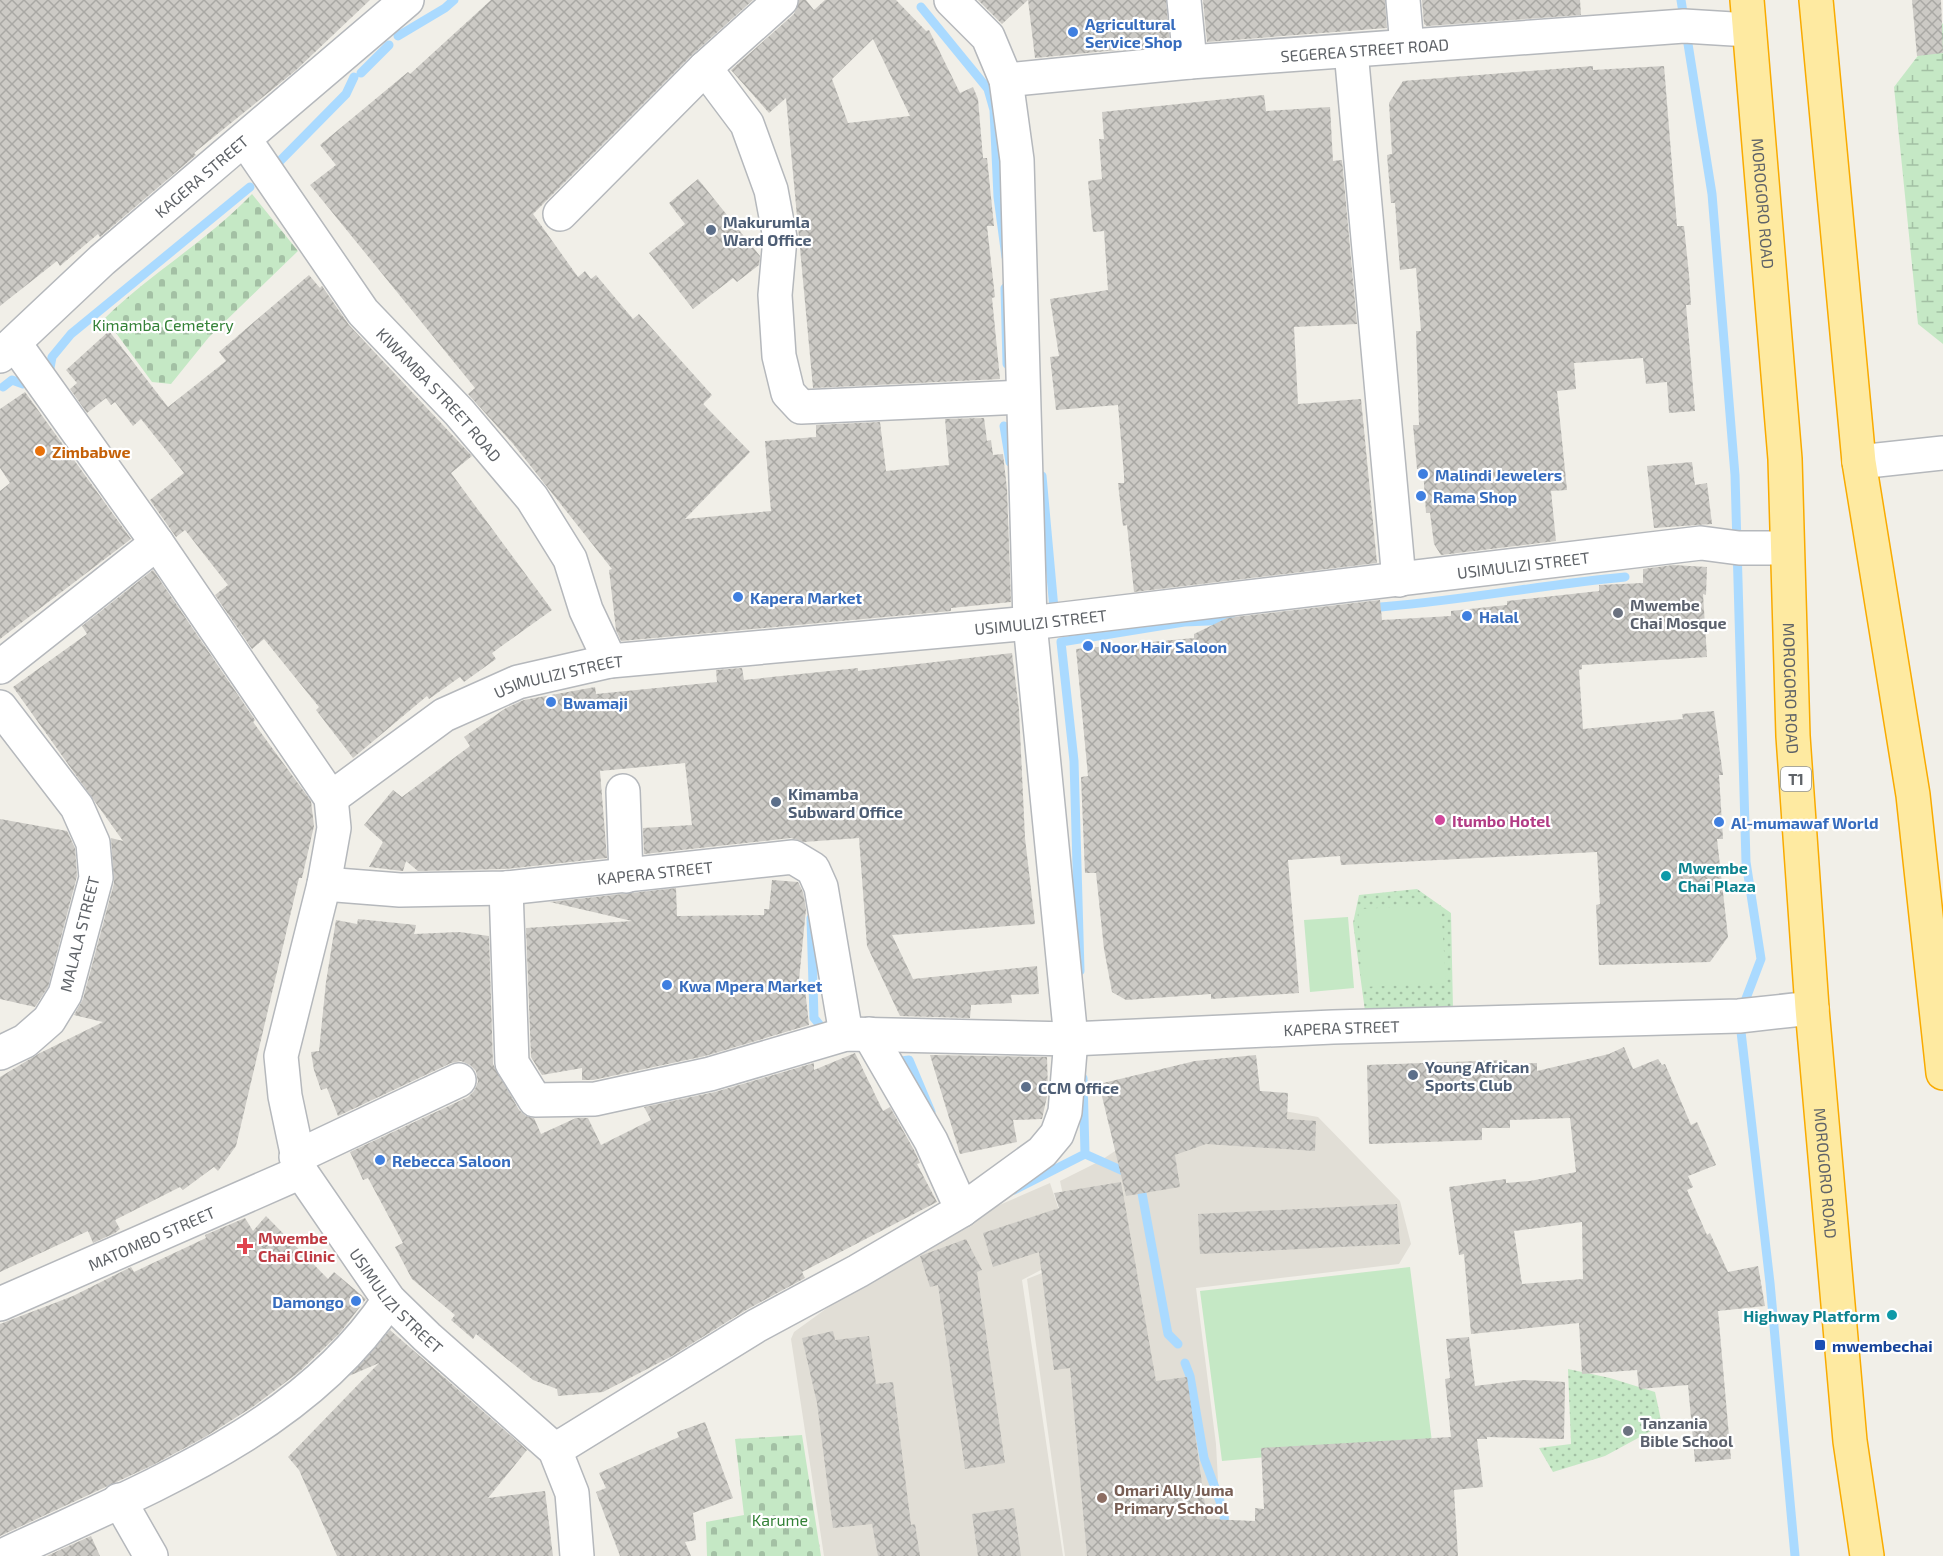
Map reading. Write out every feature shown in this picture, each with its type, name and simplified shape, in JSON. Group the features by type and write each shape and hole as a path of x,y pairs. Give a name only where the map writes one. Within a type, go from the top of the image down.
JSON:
{"highway":[{"path":"1816,0 1859,462 1912,795 1938,987 1943,1073"},
{"name":"MOROGORO ROAD","path":"1740,19 1785,459 1793,736 1812,1008 1850,1441 1867,1556"}],"street":[{"name":"KAGERA STREET","path":"8,350 102,260 407,0"},
{"path":"560,214 705,68 781,0"},
{"path":"555,1450 756,1326 858,1272 962,1210 1042,1152 1057,1134 1065,1112 1071,1039 1030,623 1017,160 1006,80 988,37 951,0"},
{"path":"1184,0 1190,62"},
{"path":"1403,0 1407,46"},
{"name":"SEGEREA STREET ROAD","path":"1006,80 1190,62 1684,26 1740,19"},
{"path":"1351,51 1399,580"},
{"path":"705,68 747,124 771,190 780,238 776,295 779,356 788,393 801,407 1023,397"},
{"name":"KIWAMBA STREET ROAD","path":"245,140 363,312 459,412 532,498 570,559 586,610 610,661"},
{"name":"USIMULIZI STREET","path":"8,350 157,543 331,798 334,828 324,884 281,1056 285,1096 299,1165 389,1300 427,1337 555,1450 572,1493 577,1556"},
{"path":"1859,462 1943,453"},
{"path":"0,667 157,543"},
{"name":"USIMULIZI STREET","path":"331,798 444,715 518,682 610,661 1030,623 1701,543 1738,548 1786,548"},
{"name":"MALALA STREET","path":"0,706 77,807 93,843 96,878 65,994 49,1020 25,1041 0,1053"},
{"path":"623,790 626,876"},
{"name":"KAPERA STREET","path":"324,884 400,890 506,888 793,857 813,869 820,887 858,1034 1071,1039 1345,1027 1739,1016 1812,1008"},
{"path":"506,888 512,1063 535,1100 595,1099 687,1079 858,1034 931,1141 962,1210"},
{"name":"MATOMBO STREET","path":"0,1304 299,1165 459,1080"},
{"path":"2,1556 184,1469 294,1402 372,1325 389,1300"},
{"path":"119,1500 151,1556"}],"shaded area":[{"name":"Omari Ally Juma Primary School","path":"1284,1111 1318,1117 1400,1201 1411,1244 1399,1264 1196,1288 1216,1444 1222,1556 1065,1556 1027,1279 1077,1259 1060,1181 1100,1161 1142,1133"},
{"path":"1050,1183 1073,1253 1022,1280 1063,1556 824,1556 791,1339 794,1332 899,1256 951,1226"}],"green space":[{"path":"1943,23 1943,344 1918,324 1894,87"},
{"name":"Kimamba Cemetery","path":"252,194 298,251 209,337 171,384 152,382 105,318 141,286 217,227"},
{"path":"1417,889 1451,913 1453,1010 1365,1011 1353,923 1359,895"},
{"path":"1441,905 1446,983 1363,987 1358,909"},
{"path":"1348,917 1354,988 1310,992 1304,920"},
{"path":"1410,1267 1432,1442 1222,1461 1200,1291"},
{"path":"1568,1369 1610,1378 1655,1392 1662,1425 1605,1456 1553,1472 1539,1448 1571,1444"},
{"name":"Karume","path":"802,1435 821,1556 707,1556 706,1522 744,1515 735,1439"}],"building":[{"path":"0,0 370,0 295,71 194,153 196,155 100,237 98,234 60,266 57,261 0,306"},
{"path":"491,0 753,0 692,55 533,214 578,277 585,271 591,279 596,275 633,319 639,314 712,395 703,404 750,452 685,519 771,511 765,441 816,437 816,425 880,422 886,471 949,465 945,419 984,418 987,441 991,440 993,455 1003,454 1007,489 1011,602 951,608 951,611 621,641 616,630 609,570 612,569 514,445 468,394 475,388 310,185 336,165 320,145 408,72 410,74"},
{"path":"799,0 806,0 814,10 825,0 896,0 926,31 929,30 960,93 973,87 978,99 983,158 987,158 994,226 987,226 995,297 992,298 1000,379 813,388 786,98 769,113 731,70 794,14","holes":["873,39 910,116 848,123 832,79"]},
{"path":"978,0 1028,0 1002,24"},
{"path":"1028,0 1166,0 1170,45 1035,58"},
{"path":"1203,0 1385,0 1387,28 1207,42"},
{"path":"1422,0 1580,0 1581,15 1427,26 1424,24"},
{"path":"1912,0 1941,0 1943,53 1917,56"},
{"path":"1593,66 1593,70 1664,66 1677,226 1684,226 1689,275 1691,305 1686,305 1695,411 1669,413 1667,382 1646,384 1643,358 1574,363 1576,389 1557,391 1567,490 1551,491 1556,541 1441,555 1434,544 1430,513 1426,513 1423,469 1417,469 1413,425 1419,425 1416,331 1421,331 1416,268 1400,270 1395,203 1391,203 1387,155 1392,154 1389,103 1403,81"},
{"path":"1264,95 1266,111 1330,107 1333,161 1342,160 1357,324 1294,327 1298,404 1361,399 1377,563 1134,592 1127,525 1123,526 1118,483 1124,483 1124,475 1118,405 1056,410 1050,357 1059,356 1050,299 1108,290 1104,231 1093,232 1088,181 1102,179 1099,139 1104,139 1102,112"},
{"path":"698,179 760,256 759,265 737,282 733,278 693,309 649,253 685,224 669,203"},
{"path":"309,275 320,288 322,286 349,325 472,456 451,473 552,610 492,653 496,659 464,682 460,677 429,699 427,696 353,758 316,710 319,707 264,639 252,649 215,595 228,585 185,530 176,537 150,500 184,473 141,419 133,426 115,402 111,405 106,398 87,413 70,389 77,383 66,370 109,331 168,407 226,361 219,352"},
{"path":"25,392 131,539 0,639 0,491 10,483 0,468 0,409"},
{"path":"1692,462 1695,485 1707,483 1712,524 1654,528 1647,466"},
{"path":"1673,565 1707,567 1706,595 1703,594 1707,657 1582,665 1582,669 1579,670 1583,729 1683,719 1682,714 1714,711 1723,775 1719,775 1723,839 1717,839 1728,937 1710,962 1599,965 1596,905 1600,904 1597,852 1341,865 1340,856 1288,860 1299,993 1211,999 1211,994 1126,1000 1112,992 1104,949 1096,873 1085,873 1081,777 1088,776 1076,649 1194,638 1194,634 1227,618 1380,600 1382,620 1451,616 1451,611 1507,605 1507,601 1599,591 1599,585 1643,583 1643,569"},
{"path":"153,570 255,720 253,722 311,801 314,826 302,878 299,878 236,1146 218,1171 214,1167 183,1190 180,1187 115,1220 120,1229 115,1233 93,1243 88,1231 0,1272 0,1077 40,1053 103,1022 74,1015 83,999 114,883 111,838 123,841 13,687 87,634 82,626"},
{"path":"1012,653 1019,710 1025,838 1035,924 892,935 913,979 1037,966 1039,994 1011,995 1012,1003 971,1005 970,1018 900,1016 867,946 859,838 804,842 791,838 644,854 643,828 692,825 685,763 600,771 607,858 505,869 418,871 406,861 403,871 369,867 383,842 364,825 393,790 402,797 470,746 464,737 506,708 524,700 595,687 596,694 717,682 716,670 742,668 744,680 858,668 858,671"},
{"path":"0,819 67,831 75,848 77,876 48,987 35,1007 0,999"},
{"path":"772,880 798,882 803,892 806,909 798,990 805,989 809,1025 705,1056 593,1080 582,1080 582,1068 542,1075 531,1057 526,928 632,921 550,902 676,888 677,916 764,915 764,909 769,909"},
{"path":"358,919 416,925 414,934 459,932 489,936 493,1064 519,1110 526,1116 534,1118 541,1134 576,1118 588,1118 601,1145 651,1120 644,1107 715,1092 814,1063 814,1070 855,1053 883,1111 890,1107 914,1150 920,1163 917,1164 937,1202 802,1272 805,1278 746,1310 672,1356 603,1392 558,1396 557,1389 533,1380 476,1334 473,1339 451,1320 455,1315 412,1279 395,1247 403,1243 368,1178 363,1180 350,1152 468,1097 478,1082 476,1071 461,1061 451,1063 338,1116 327,1088 321,1090 311,1052 319,1051 326,982 336,920 357,924"},
{"path":"1624,1047 1633,1069 1658,1059 1662,1065 1665,1064 1691,1125 1697,1122 1716,1165 1688,1176 1693,1187 1687,1190 1707,1235 1710,1233 1728,1272 1758,1266 1765,1306 1718,1311 1731,1459 1695,1462 1688,1385 1639,1389 1637,1370 1582,1374 1579,1323 1471,1334 1464,1254 1459,1255 1449,1187 1506,1179 1506,1183 1530,1181 1576,1172 1570,1118 1510,1120 1510,1128 1482,1128 1482,1140 1369,1144 1367,1065 1507,1060 1507,1064 1537,1063 1537,1071 1609,1054","holes":["1582,1222 1583,1279 1522,1284 1514,1231"]},
{"path":"930,1055 1047,1057 1048,1092 1042,1119 1013,1120 1017,1142 960,1154"},
{"path":"1256,1055 1260,1091 1288,1093 1287,1119 1316,1121 1315,1151 1206,1144 1175,1155 1180,1187 1126,1196 1099,1084 1195,1061"},
{"path":"1121,1182 1156,1381 1187,1377 1207,1519 1255,1521 1255,1508 1264,1509 1261,1448 1451,1437 1445,1379 1450,1378 1446,1339 1469,1337 1475,1386 1523,1380 1565,1382 1564,1439 1487,1437 1487,1439 1477,1439 1483,1487 1454,1490 1458,1556 1087,1556 1070,1368 1054,1370 1039,1252 993,1267 983,1233 1059,1208 1054,1193"},
{"path":"1397,1204 1400,1244 1200,1254 1198,1214"},
{"path":"266,1216 328,1279 334,1272 366,1299 339,1334 299,1372 254,1406 205,1437 153,1465 0,1536 0,1324 73,1296 131,1267 134,1272 206,1238 205,1235 245,1218 253,1231"},
{"path":"966,1239 982,1270 977,1272 1005,1463 965,1469 938,1285 930,1287 920,1256"},
{"path":"390,1330 527,1450 488,1498 545,1491 553,1556 337,1556 299,1470 288,1457 379,1363 349,1376"},
{"path":"833,1331 835,1340 869,1336 876,1384 893,1382 911,1525 915,1524 920,1556 878,1556 872,1524 833,1528 817,1403 802,1338"},
{"path":"705,1422 733,1498 693,1513 696,1540 685,1542 691,1556 620,1556 596,1492 606,1488 599,1473 679,1437 677,1432"},
{"path":"1014,1508 1021,1556 978,1556 972,1514"},
{"path":"91,1536 100,1556 47,1556 62,1549"}],"waterway":[{"path":"398,36 445,8 454,0"},
{"path":"1681,0 1712,194 1735,475 1746,862 1761,959 1742,1009"},
{"path":"921,7 988,89 994,110 998,197 1006,257"},
{"path":"361,73 389,45"},
{"path":"277,164 346,94 354,77"},
{"path":"50,368 52,357 71,334 250,187"},
{"path":"1005,288 1007,364"},
{"path":"3,387 12,380 23,384"},
{"path":"1004,426 1010,462"},
{"path":"1042,476 1054,609"},
{"path":"1368,608 1433,602 1625,577"},
{"path":"1080,971 1074,761 1061,642 1184,622 1232,620"},
{"path":"811,918 814,1018 823,1029"},
{"path":"1740,1023 1770,1283 1795,1556"},
{"path":"901,1061 909,1060 931,1112"},
{"path":"1083,1078 1085,1154"},
{"path":"1014,1190 1085,1154 1132,1175 1141,1188 1168,1334 1178,1344"},
{"path":"1185,1363 1190,1376 1204,1458 1224,1512 1226,1556"}],"place":[{"name":"Agricultural Service Shop","path":"1073,32"},
{"name":"Makurumla Ward Office","path":"711,230"},
{"name":"Zimbabwe","path":"40,451"},
{"name":"Malindi Jewelers","path":"1423,474"},
{"name":"Rama Shop","path":"1421,496"},
{"name":"Kapera Market","path":"738,597"},
{"name":"Mwembe Chai Mosque","path":"1618,613"},
{"name":"Halal","path":"1467,616"},
{"name":"Noor Hair Saloon","path":"1088,646"},
{"name":"Bwamaji","path":"551,702"},
{"name":"Kimamba Subward Office","path":"776,802"},
{"name":"Itumbo Hotel","path":"1440,820"},
{"name":"Al-mumawaf World","path":"1719,822"},
{"name":"Mwembe Chai Plaza","path":"1666,876"},
{"name":"Kwa Mpera Market","path":"667,985"},
{"name":"Young African Sports Club","path":"1413,1075"},
{"name":"CCM Office","path":"1026,1087"},
{"name":"Rebecca Saloon","path":"380,1160"},
{"name":"Mwembe Chai Clinic","path":"245,1246"},
{"name":"Damongo","path":"356,1301"},
{"name":"Highway Platform","path":"1892,1315"},
{"name":"mwembechai","path":"1820,1345"},
{"name":"Tanzania Bible School","path":"1628,1431"},
{"name":"Omari Ally Juma Primary School","path":"1102,1498"}]}
